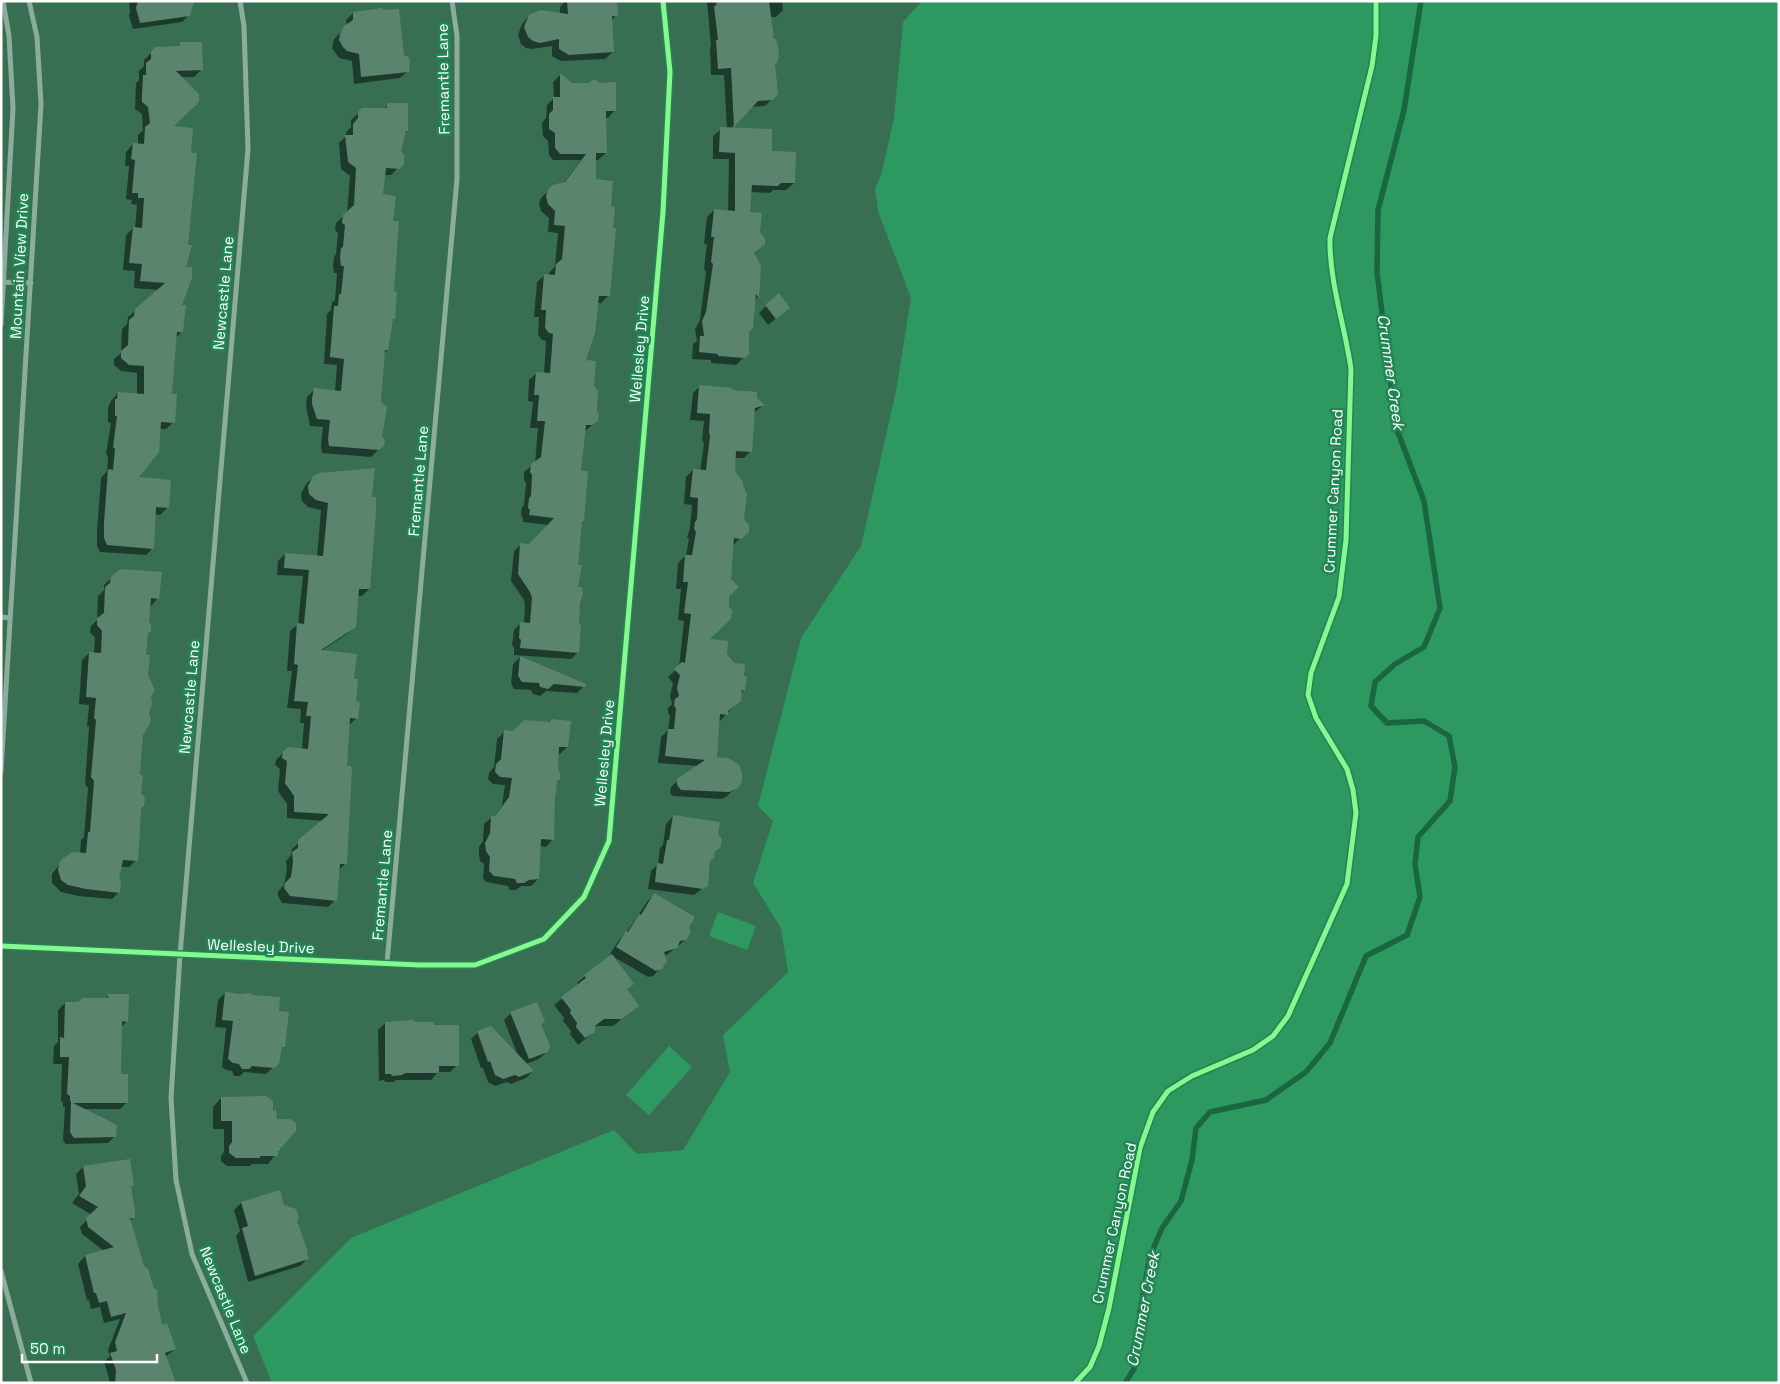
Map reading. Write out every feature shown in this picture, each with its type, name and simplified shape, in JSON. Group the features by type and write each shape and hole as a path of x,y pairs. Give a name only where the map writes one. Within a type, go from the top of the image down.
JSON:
{"street":[{"name":"Mountain View Drive","path":"1,325 13,108 9,36 3,1"},
{"name":"Mountain View Drive","path":"1,772 41,104 37,38 29,1"},
{"name":"Newcastle Lane","path":"240,1 244,26 248,149 180,955 171,1098 176,1180 192,1254 247,1383"},
{"name":"Fremantle Lane","path":"387,963 457,179 456,36 452,1"},
{"name":"Wellesley Drive","path":"1,946 180,955 475,965 544,939 584,897 609,841 663,212 670,72 663,1"},
{"name":"Crummer Canyon Road","path":"1076,1383 1090,1367 1099,1346 1109,1308 1140,1148 1153,1112 1168,1091 1192,1076 1253,1050 1273,1036 1288,1016 1347,884 1356,813 1353,790 1347,769 1316,718 1308,695 1312,673 1339,597 1346,540 1350,369 1348,344 1329,257 1330,238 1372,66 1376,36 1376,1"},
{"path":"3,282 31,283"},
{"path":"1,618 10,618"},
{"path":"1,1271 31,1383"}],"green space":[{"path":"922,1 1779,1 1779,1383 272,1383 253,1336 351,1238 614,1130 637,1154 683,1150 730,1072 723,1035 788,972 781,928 753,883 773,821 758,806 801,638 861,546 896,391 911,298 878,211 875,189 882,172 894,118 903,22"},
{"path":"718,912 756,926 747,950 709,936"},
{"path":"669,1046 692,1067 649,1115 626,1095"}],"building":[{"path":"138,1 194,1 190,16 140,23 136,8"},
{"path":"567,1 617,1 618,16 612,16 614,52 569,55 559,49 559,39 540,43 528,37 524,27 529,15 540,10 568,14"},
{"path":"717,1 769,1 774,39 776,39 778,47 779,56 777,63 775,63 778,94 773,100 758,101 734,127 731,68 718,69 716,40 718,40 714,6 716,6"},
{"path":"382,8 383,10 399,9 404,56 408,56 410,61 409,72 361,77 359,54 347,51 343,47 339,40 340,34 344,26 353,20 353,12"},
{"path":"180,42 202,42 203,70 176,71 199,94 199,102 174,126 193,128 191,153 197,153 188,245 192,245 186,267 192,267 192,278 182,305 186,305 183,332 177,332 172,394 177,394 175,423 161,422 159,452 139,477 171,480 169,508 156,507 154,549 107,545 104,538 104,523 108,469 113,470 115,449 113,447 117,416 115,416 115,399 117,399 118,392 144,394 144,366 129,365 121,358 121,351 128,345 129,320 134,316 135,309 165,283 140,281 142,264 129,263 133,227 142,228 144,198 138,198 138,193 132,193 135,160 131,159 133,143 144,144 145,127 150,123 148,107 142,102 142,95 143,75 146,75 146,63 151,59 151,52 155,47 180,46"},
{"path":"560,73 572,83 589,83 594,79 600,83 616,82 616,111 606,111 607,153 596,153 596,179 613,181 611,206 615,207 613,228 616,228 610,296 599,296 595,333 586,360 596,361 594,386 598,391 597,412 599,413 598,421 592,425 586,425 581,471 588,471 578,565 582,565 578,587 582,587 583,594 580,603 579,653 520,648 521,640 519,638 520,622 530,623 532,598 518,574 520,543 529,544 554,518 529,515 530,510 528,508 531,496 531,464 541,457 545,421 537,421 539,395 534,395 536,372 550,373 553,334 549,333 545,328 546,310 541,310 544,274 555,275 556,264 562,259 565,226 554,225 555,211 548,204 546,196 552,185 565,182 586,154 560,154 555,148 555,133 549,129 549,114 553,110 553,97 560,97"},
{"path":"387,103 408,103 408,131 406,131 401,151 404,155 404,164 400,169 386,168 383,194 396,196 393,221 399,221 394,291 397,292 395,319 393,319 388,350 385,350 381,402 387,407 382,437 385,439 384,446 379,450 329,446 330,420 317,419 312,398 314,388 341,391 344,359 330,357 334,306 338,306 339,294 341,294 344,266 341,266 340,258 345,225 342,223 343,215 354,205 356,168 348,162 345,135 353,135 353,124 358,118 358,112 362,108 387,108"},
{"path":"720,127 772,129 772,151 796,152 795,183 781,183 778,186 752,185 750,212 762,213 760,232 765,239 765,244 754,253 761,266 759,298 756,294 753,328 749,332 749,354 745,358 718,356 718,354 699,352 700,336 704,336 702,321 706,312 713,264 711,262 714,237 711,237 714,209 735,211 735,153 719,152"},
{"path":"779,293 790,308 776,319 765,305"},
{"path":"699,385 757,392 757,398 765,405 755,408 752,452 736,451 735,471 743,482 747,494 744,519 749,525 749,532 741,539 734,538 731,579 739,587 729,596 729,606 732,611 731,619 710,639 728,641 727,654 734,663 745,664 744,676 747,677 745,691 742,690 741,701 728,711 728,715 720,714 717,757 728,758 735,762 740,766 742,774 742,781 738,788 729,792 681,790 677,785 677,779 705,760 665,756 668,729 674,729 675,699 679,696 677,688 680,675 674,669 682,662 685,663 691,614 684,613 688,582 683,582 685,555 692,555 696,532 694,529 697,519 698,498 690,497 693,469 706,470 710,436 710,414 697,413"},
{"path":"375,468 372,497 376,497 376,512 370,589 359,589 356,627 321,650 357,654 354,679 358,679 356,701 360,702 358,719 350,718 347,766 352,768 347,864 340,864 337,901 290,896 284,888 285,883 291,877 292,852 298,848 298,840 329,814 294,812 294,796 285,783 287,761 282,758 283,752 288,747 308,749 311,716 306,716 308,702 294,701 298,665 294,664 297,623 304,624 309,570 284,568 285,553 323,556 328,503 316,500 309,494 308,486 313,476 319,473"},
{"path":"120,569 162,572 159,599 151,598 149,622 151,624 151,631 148,633 146,655 150,655 148,675 155,690 151,696 152,704 149,713 151,720 143,735 140,774 143,776 141,793 145,798 141,811 138,861 123,860 119,878 121,881 120,893 68,885 61,880 58,870 60,861 72,852 86,853 88,832 90,832 94,781 91,777 96,720 94,718 96,698 86,697 89,652 101,653 102,631 97,625 97,618 104,613 105,587 110,583 111,577"},
{"path":"520,656 586,684 585,687 554,684 548,689 540,687 539,683 522,682 518,676"},
{"path":"551,719 571,721 568,747 559,747 558,770 560,779 557,781 554,840 541,839 539,879 517,883 515,879 494,876 489,871 490,857 486,851 485,843 490,833 491,816 495,816 509,797 512,778 500,777 495,772 496,764 501,759 504,730 513,731 524,720 550,722"},
{"path":"673,815 720,822 718,834 722,839 720,848 715,851 714,858 710,861 708,886 703,889 655,882 657,863 663,864"},
{"path":"654,893 695,917 689,927 691,932 686,940 680,941 677,948 664,952 667,961 662,969 656,971 616,947 639,914 641,915"},
{"path":"612,954 634,984 627,989 639,1006 622,1019 604,1019 595,1026 595,1032 585,1038 576,1027 577,1023 570,1013 571,1010 561,997 586,978 584,975"},
{"path":"225,992 280,997 279,1011 289,1012 285,1047 282,1047 279,1064 274,1068 252,1066 249,1069 242,1069 239,1064 233,1063 228,1059 233,1021 222,1020"},
{"path":"108,994 129,994 128,1022 122,1021 121,1074 128,1074 128,1103 73,1103 117,1125 116,1137 74,1138 70,1132 71,1101 70,1096 67,1094 69,1057 60,1057 60,1037 64,1038 65,1002 78,1002 83,998 108,998"},
{"path":"537,1002 545,1022 541,1024 550,1046 548,1052 529,1059 510,1012"},
{"path":"413,1020 416,1022 434,1022 434,1025 459,1025 459,1066 439,1066 439,1073 405,1073 392,1076 391,1074 385,1074 385,1022"},
{"path":"491,1026 534,1071 519,1077 515,1075 503,1079 495,1075 490,1061 488,1062 477,1031"},
{"path":"266,1096 273,1101 273,1111 276,1110 277,1119 290,1119 296,1123 296,1131 280,1148 278,1156 236,1158 229,1153 229,1146 232,1142 232,1121 221,1121 221,1097"},
{"path":"130,1159 134,1186 131,1186 135,1218 130,1218 144,1266 148,1269 154,1288 157,1290 162,1325 167,1323 176,1349 165,1353 176,1383 115,1383 116,1370 110,1353 117,1351 115,1342 126,1313 111,1317 107,1301 99,1303 96,1293 94,1293 85,1255 114,1247 88,1227 86,1218 98,1207 79,1196 86,1186 83,1166"},
{"path":"280,1190 284,1205 296,1209 299,1218 297,1221 309,1259 255,1276 242,1228 248,1226 241,1202"}],"waterway":[{"name":"Crummer Creek","path":"1125,1383 1134,1369 1140,1312 1150,1256 1162,1228 1181,1201 1192,1160 1196,1128 1210,1112 1266,1100 1306,1072 1330,1043 1366,956 1407,935 1420,897 1415,864 1418,837 1450,801 1455,767 1449,736 1424,721 1387,723 1371,706 1375,682 1395,664 1424,647 1440,608 1424,501 1396,427 1377,272 1378,210 1404,110 1421,1"}],"cycle path":[{"path":"1,946 419,965 475,965 544,939 584,897 609,841 663,212 670,72 663,1"},
{"path":"1075,1383 1090,1367 1099,1346 1109,1308 1140,1148 1153,1112 1168,1091 1192,1076 1253,1050 1273,1036 1288,1016 1347,884 1356,813 1353,790 1347,769 1316,718 1308,695 1311,673 1339,597 1346,540 1351,369 1332,271 1330,238 1372,66 1376,36 1376,1"}]}
